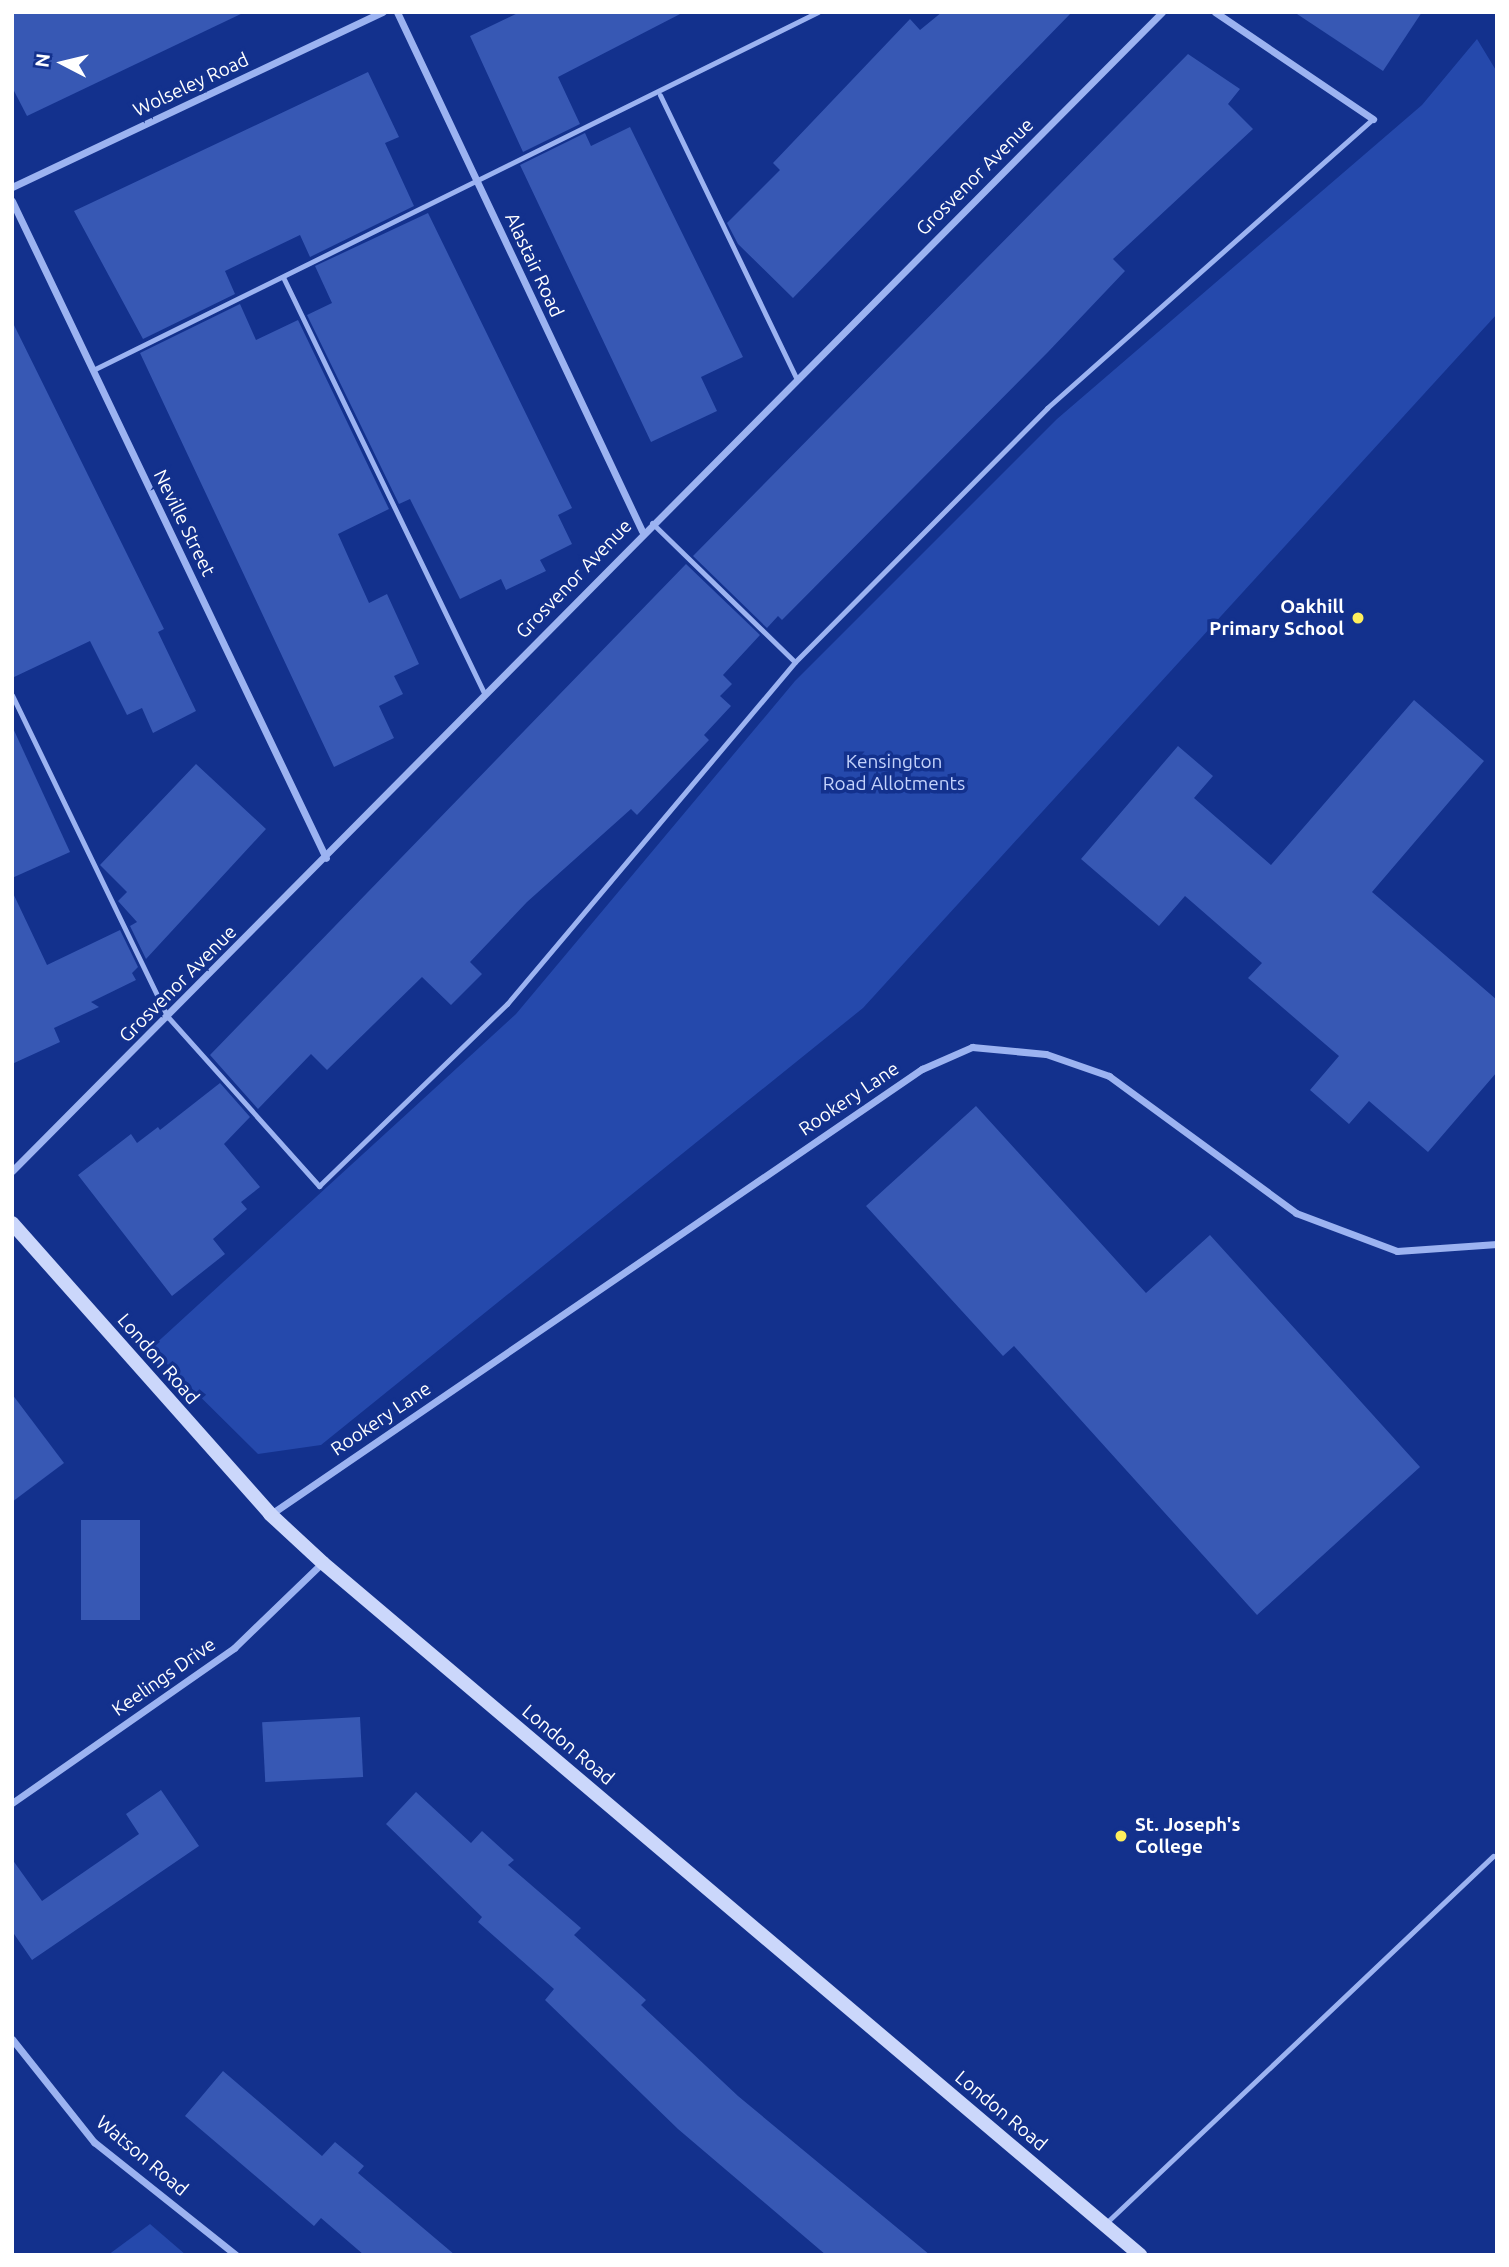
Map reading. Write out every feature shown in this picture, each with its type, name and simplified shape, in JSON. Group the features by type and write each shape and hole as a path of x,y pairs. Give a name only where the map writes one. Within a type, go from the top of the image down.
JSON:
{"main road":[{"name":"London Road","path":"12,1223 270,1514 323,1563 1140,2255"}],"street":[{"name":"Wolseley Road","path":"12,187 383,12"},
{"name":"Alastair Road","path":"397,12 642,531"},
{"name":"Grosvenor Avenue","path":"12,1171 326,858 642,531 1163,12"},
{"path":"1215,12 1373,119"},
{"name":"Neville Street","path":"12,201 326,858"},
{"name":"Rookery Lane","path":"270,1514 922,1069 972,1047 1046,1054 1109,1076 1296,1213 1397,1251 1497,1244"},
{"name":"Keelings Drive","path":"12,1803 233,1648 323,1563"},
{"name":"Watson Road","path":"12,2039 94,2142 236,2255"}],"lane":[{"path":"93,370 660,95 818,12"},
{"path":"660,95 796,377"},
{"path":"12,695 168,1017 319,1186 507,1004 795,662 1047,408 1373,119"},
{"path":"283,277 485,694"},
{"path":"652,522 795,662"},
{"path":"1105,2224 1493,1856"}],"green space":[{"name":"Kensington Road Allotments","path":"1477,39 1497,72 1497,314 863,1008 321,1445 258,1454 151,1348 516,1014 795,681 1057,419 1422,105"},
{"path":"150,2224 186,2255 108,2255"}],"building":[{"path":"12,12 245,12 27,116 12,87"},
{"path":"520,12 684,12 558,77 580,124 523,152 470,36"},
{"path":"942,12 1072,12 793,298 738,244 727,223 780,170 773,163 910,19 920,30"},
{"path":"1294,12 1422,12 1383,71"},
{"path":"1188,54 1240,89 1228,104 1253,129 1113,259 1125,271 782,620 778,616 767,628 693,556"},
{"path":"368,72 399,137 385,143 414,206 310,257 300,235 225,271 235,294 143,339 74,211"},
{"path":"630,127 743,357 701,377 717,411 651,442 520,165 585,133 591,146"},
{"path":"428,213 572,508 558,515 572,544 540,560 546,571 506,590 501,579 460,599 410,499 399,504 307,315 332,303 315,266"},
{"path":"240,304 256,340 298,320 389,509 338,534 369,603 387,594 419,664 394,676 403,694 379,706 394,738 334,767 140,353"},
{"path":"12,321 164,629 158,632 196,711 153,733 142,708 127,715 90,641 12,678"},
{"path":"686,564 760,635 723,675 732,684 720,696 731,706 704,735 709,740 637,815 631,809 527,902 470,962 482,974 451,1005 422,977 327,1070 311,1054 258,1109 210,1055"},
{"path":"1414,700 1484,761 1372,892 1497,1000 1497,1072 1428,1152 1369,1101 1349,1124 1310,1090 1339,1056 1248,978 1262,963 1185,896 1159,926 1081,859 1178,746 1213,776 1194,798 1271,865"},
{"path":"12,726 70,852 12,878"},
{"path":"196,764 266,829 146,959 130,926 137,922 118,901 127,892 100,865"},
{"path":"12,891 47,965 120,930 138,967 132,973 136,980 91,1002 99,1007 54,1028 60,1042 12,1064"},
{"path":"220,1083 250,1117 224,1144 260,1187 241,1202 247,1209 213,1239 225,1254 172,1296 78,1175 131,1134 137,1143 158,1127 160,1130"},
{"path":"976,1106 1146,1293 1210,1235 1420,1467 1257,1615 1014,1346 1003,1356 866,1206"},
{"path":"12,1394 64,1463 12,1502"},
{"path":"81,1520 140,1520 140,1620 81,1620"},
{"path":"360,1717 363,1777 265,1782 262,1722"},
{"path":"161,1790 199,1846 32,1960 12,1931 12,1859 42,1901 139,1834 126,1814"},
{"path":"416,1792 471,1843 482,1831 514,1860 508,1865 581,1928 574,1935 646,2000 641,2005 738,2096 930,2255 826,2255 678,2129 545,2000 554,1989 478,1922 482,1917 386,1824"},
{"path":"223,2071 322,2156 335,2142 364,2166 358,2173 455,2255 364,2255 321,2218 314,2226 185,2116"}],"place":[{"name":"Oakhill Primary School","path":"1358,618"},
{"name":"St. Joseph's College","path":"1121,1836"}]}
